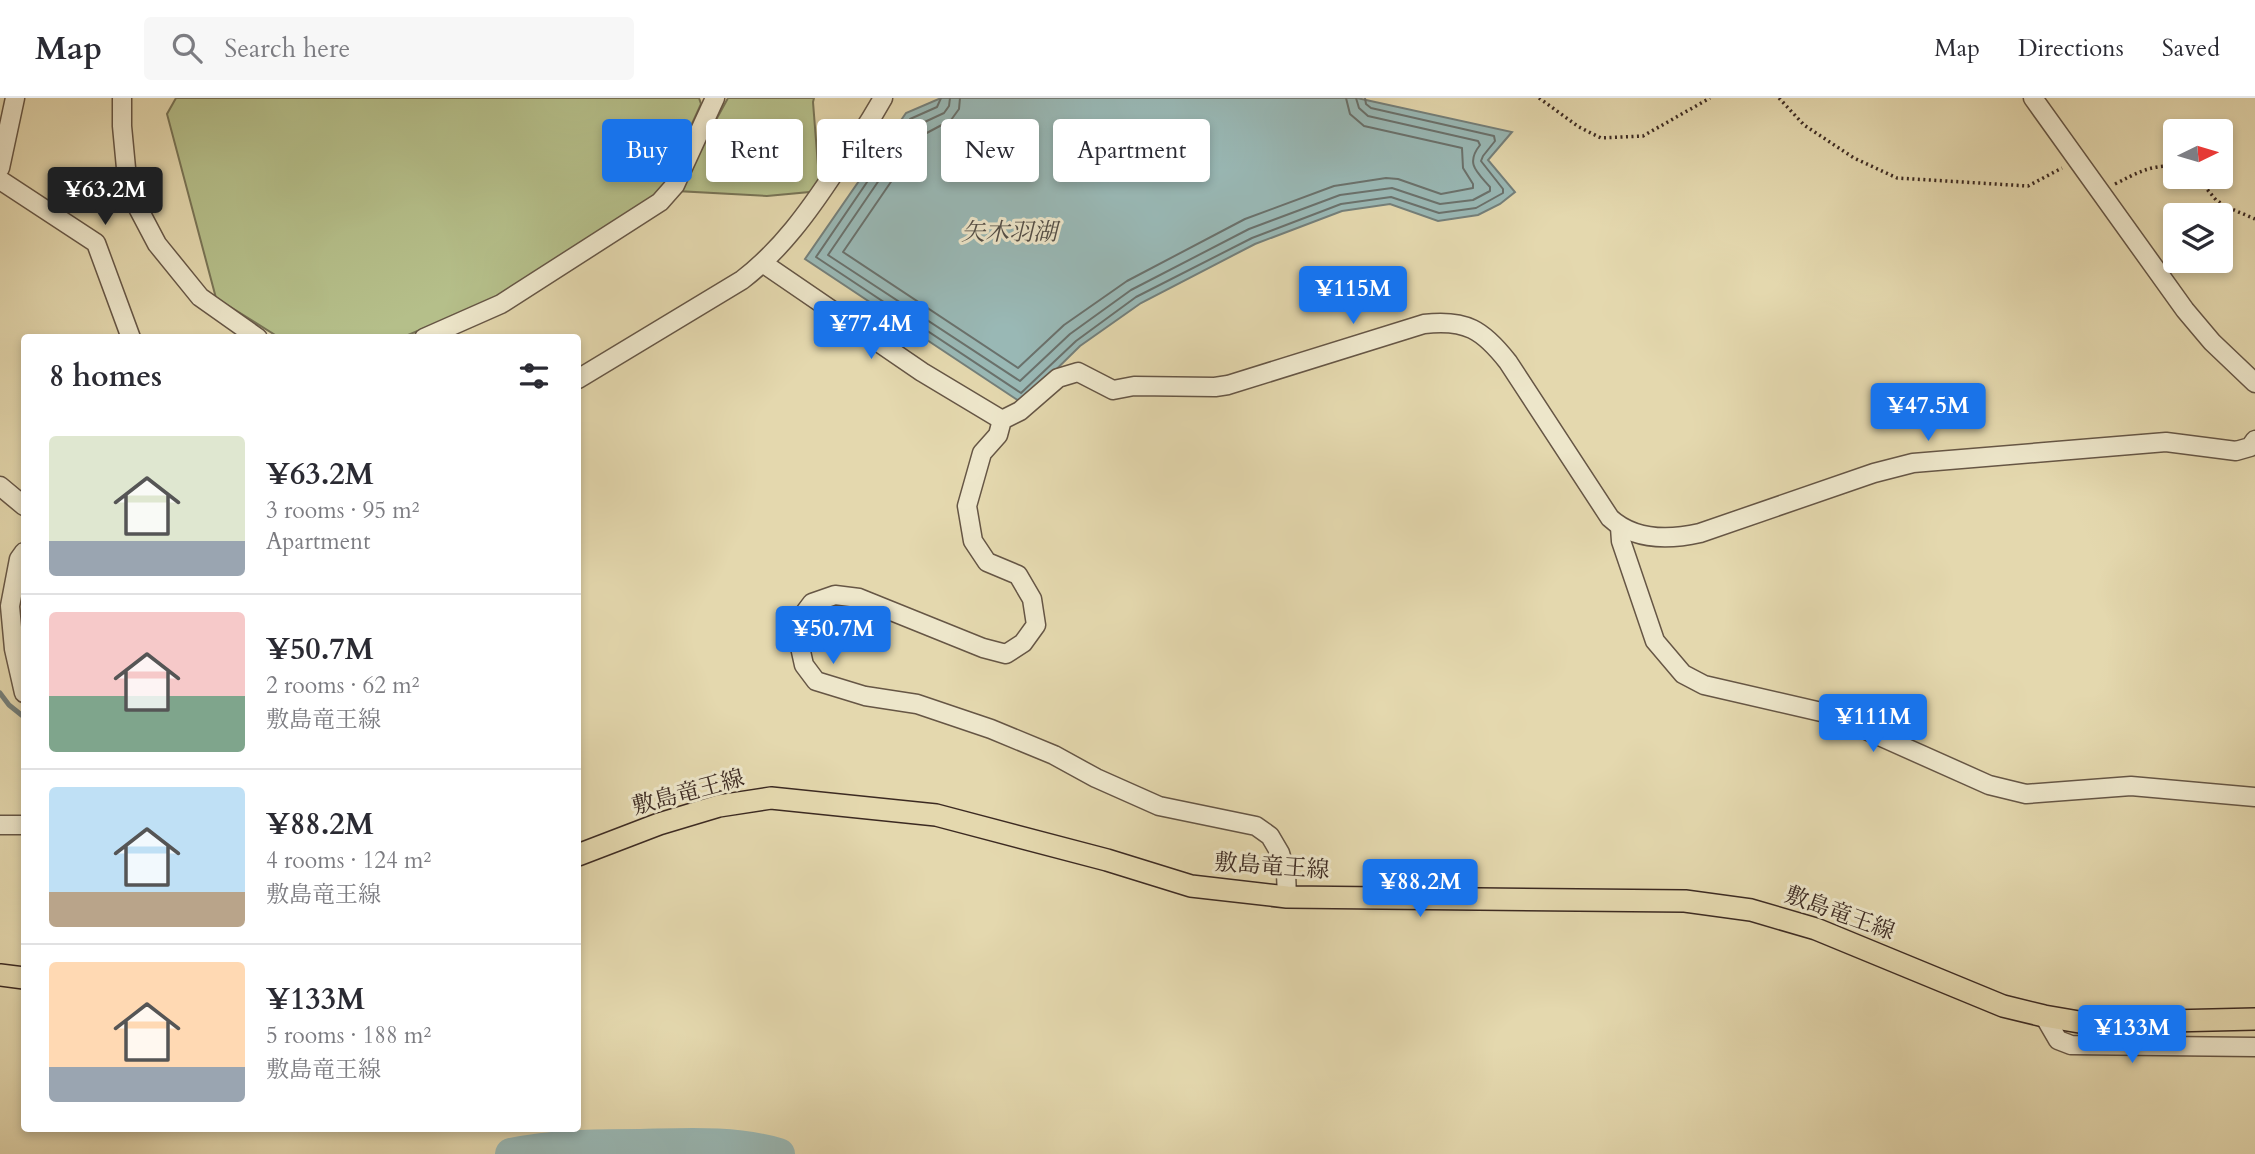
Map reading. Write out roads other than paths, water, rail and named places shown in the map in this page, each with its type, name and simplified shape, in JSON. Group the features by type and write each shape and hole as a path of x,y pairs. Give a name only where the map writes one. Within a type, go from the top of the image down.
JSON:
{"main road":[{"name":"敷島竜王線","path":"581,854 659,824 719,806 771,798 936,815 1107,860 1191,886 1287,897 1685,901 1751,910 1816,929 2003,1006 2044,1016 2085,1023 2255,1019"},
{"path":"0,975 21,978"}],"street":[{"path":"0,168 15,98"},
{"path":"122,98 128,189 157,244 200,296 252,334"},
{"path":"433,334 501,304 660,202 675,185 715,98"},
{"path":"581,377 764,264 818,197 883,98"},
{"path":"2033,98 2185,310 2212,342 2255,383"},
{"path":"0,180 96,243 130,334"},
{"path":"764,264 922,372 1002,420"},
{"path":"1287,897 1286,873 1280,853 1270,836 1256,826 1159,806 1096,778 1054,755 991,729 917,704 840,690 816,681 804,666 798,638 800,619 812,603 835,595 859,598 983,648 1006,654 1023,643 1036,625 1032,599 1018,575 987,562 973,541 967,506 982,453 998,435 1002,420 1020,411 1058,378 1079,372 1113,390 1134,386 1215,387 1424,324 1455,323 1480,332 1508,362 1610,518 1620,527 1656,538 1676,539 1700,533 1874,473 1913,463 2166,442 2236,451 2253,445"},
{"path":"0,486 21,504"},
{"path":"1620,527 1622,541 1655,641 1683,674 1703,685 1830,714 1989,785 2006,790 2026,794 2131,786 2255,797"},
{"path":"21,556 10,606 14,649 21,680"},
{"path":"0,825 21,825"},
{"path":"2044,1016 2058,1040 2071,1045 2255,1047"}],"water":[{"name":"矢木羽湖","path":"941,98 1357,98 1512,132 1488,160 1515,192 1500,204 1478,215 1438,221 1390,204 1342,211 1255,244 1141,303 1080,346 1022,403 805,259 858,182 927,182 927,119 902,119 906,113"}],"waterway":[{"path":"0,693 21,715"},
{"path":"511,1154 575,1146 693,1144 728,1145 779,1154"}]}
